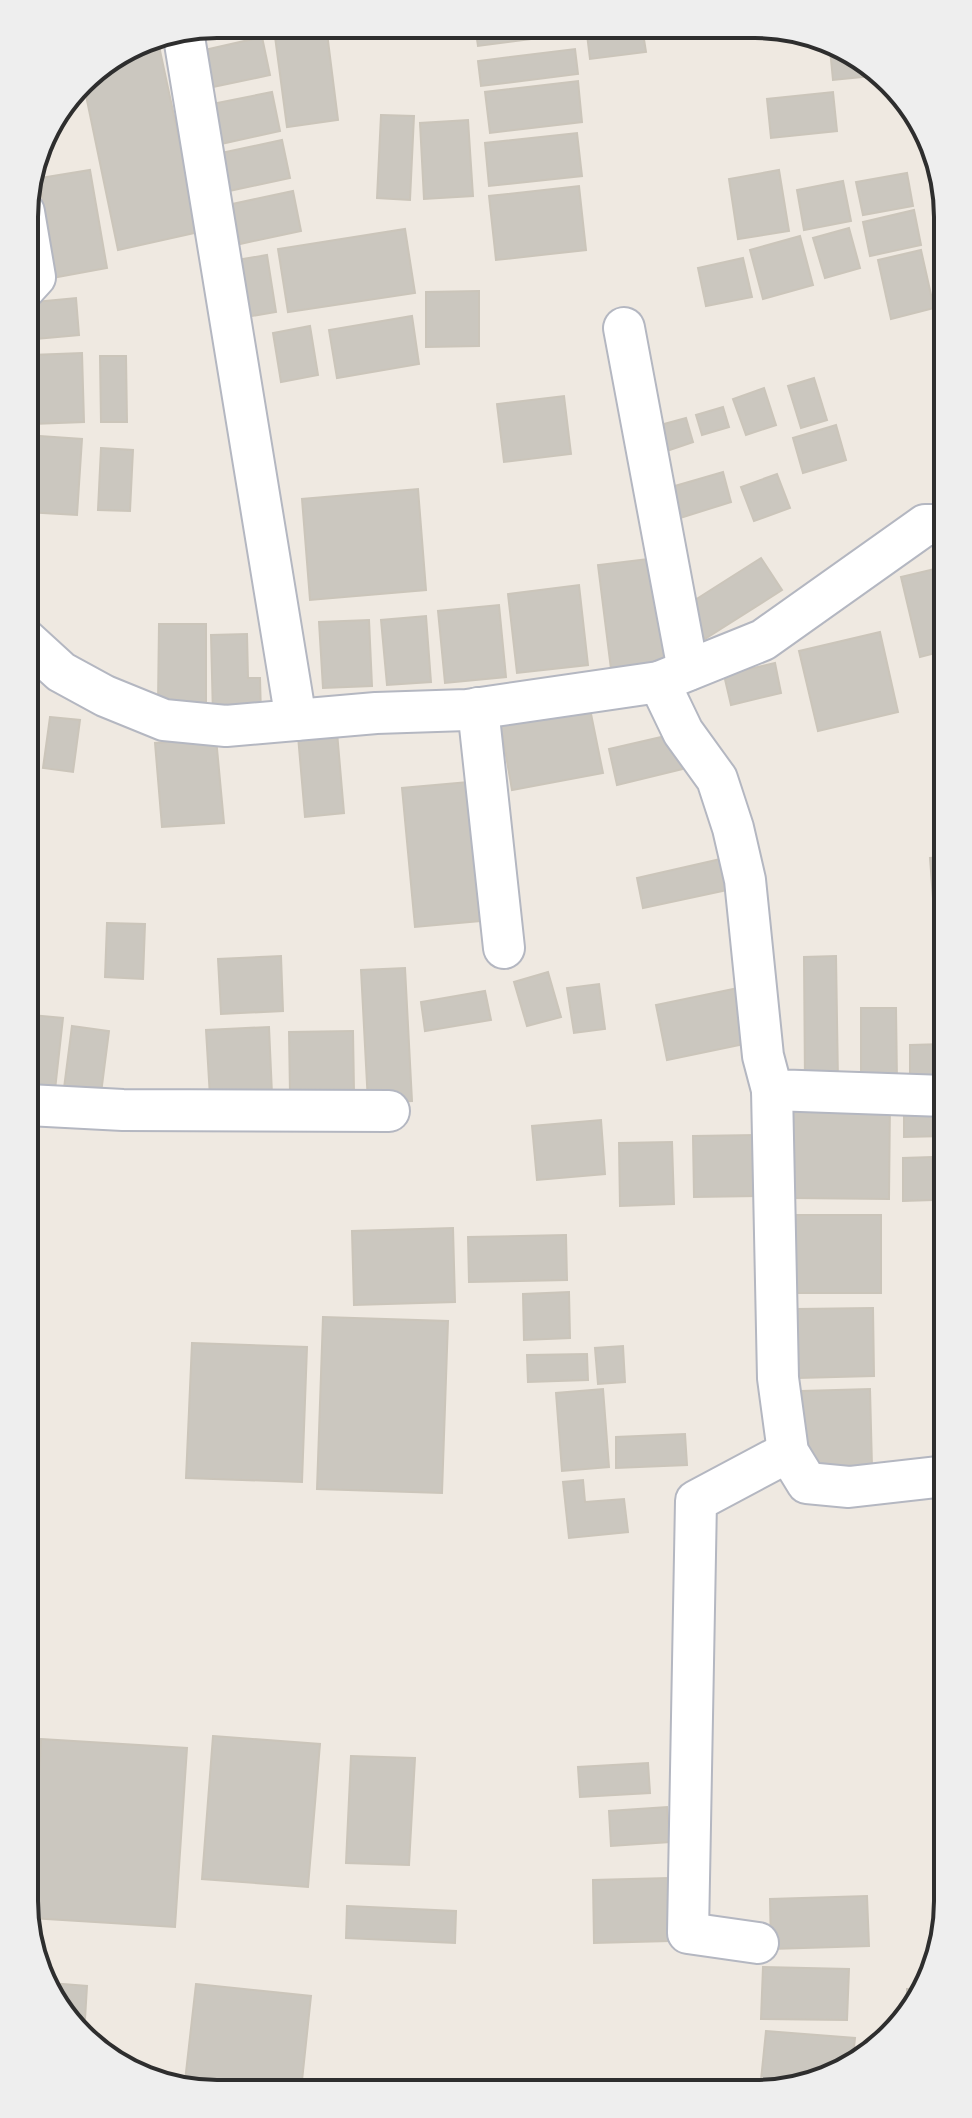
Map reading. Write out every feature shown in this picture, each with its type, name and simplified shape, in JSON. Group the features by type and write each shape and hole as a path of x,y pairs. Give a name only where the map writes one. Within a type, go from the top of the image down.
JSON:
{"street":[{"path":"185,41 296,720"},
{"path":"624,328 683,732 717,779 745,880 763,1056 772,1090 778,1378 788,1452 807,1483 849,1487 934,1477"},
{"path":"38,651 61,672 105,696 164,720 226,726 478,708 674,676 763,640 925,525 934,525"},
{"path":"478,708 504,948"},
{"path":"772,1090 934,1096"},
{"path":"38,1106 123,1110 389,1111"},
{"path":"758,1943 688,1933 696,1501 788,1452"}],"building":[{"path":"262,38 270,75 208,88 200,51"},
{"path":"275,38 328,38 338,120 287,127"},
{"path":"477,38 532,38 532,39 478,46"},
{"path":"587,38 644,38 646,52 590,59"},
{"path":"159,48 199,232 118,250 86,95 118,68"},
{"path":"575,49 578,74 481,86 478,61"},
{"path":"831,55 866,77 833,80"},
{"path":"578,81 582,122 490,133 485,92"},
{"path":"272,92 280,131 221,144 212,104"},
{"path":"833,92 837,131 771,138 767,99"},
{"path":"381,115 414,116 410,200 377,198"},
{"path":"468,120 473,196 424,199 420,123"},
{"path":"577,133 582,176 489,186 485,143"},
{"path":"282,140 290,178 229,191 221,153"},
{"path":"90,170 107,268 52,278 41,187 43,178"},
{"path":"779,170 789,231 738,239 729,179"},
{"path":"907,173 913,206 863,215 856,182"},
{"path":"843,181 851,221 804,230 797,190"},
{"path":"579,186 586,250 496,260 489,196"},
{"path":"293,191 301,231 240,244 232,204"},
{"path":"914,210 921,245 870,256 863,222"},
{"path":"849,228 860,268 825,278 813,238"},
{"path":"405,229 415,293 288,312 278,249"},
{"path":"800,236 813,285 763,299 750,250"},
{"path":"921,250 934,308 891,319 878,260"},
{"path":"267,255 276,312 234,319 225,262"},
{"path":"743,258 752,297 706,306 698,268"},
{"path":"479,291 479,346 426,347 426,292"},
{"path":"76,298 79,335 38,339 38,302"},
{"path":"412,316 419,364 337,378 329,330"},
{"path":"310,326 318,375 281,382 273,333"},
{"path":"82,353 84,422 38,424 38,355"},
{"path":"100,356 126,356 127,422 101,422"},
{"path":"814,378 827,420 801,428 788,386"},
{"path":"764,388 776,425 746,435 733,399"},
{"path":"564,396 571,454 504,462 497,404"},
{"path":"723,407 729,427 702,435 696,415"},
{"path":"686,418 693,442 661,453 653,427"},
{"path":"836,425 846,460 803,473 793,438"},
{"path":"38,436 82,439 77,515 38,513"},
{"path":"101,448 133,450 130,511 98,510"},
{"path":"723,472 731,502 677,519 668,488"},
{"path":"777,474 790,508 754,521 741,487"},
{"path":"418,489 426,590 310,600 302,499"},
{"path":"664,557 676,661 611,669 598,565"},
{"path":"761,558 782,590 705,639 684,607"},
{"path":"934,569 934,653 920,657 901,577"},
{"path":"579,585 588,665 517,673 508,594"},
{"path":"499,605 506,677 445,683 438,611"},
{"path":"426,616 431,682 387,685 381,620"},
{"path":"369,620 372,686 323,688 319,622"},
{"path":"159,624 206,624 206,705 158,704"},
{"path":"880,632 898,712 818,731 799,651"},
{"path":"247,634 248,678 260,678 261,715 213,716 211,635"},
{"path":"775,663 781,693 731,705 724,675"},
{"path":"589,704 603,773 512,790 500,721"},
{"path":"50,717 80,720 73,772 43,768"},
{"path":"337,732 344,813 305,817 298,736"},
{"path":"683,732 691,767 617,785 609,749"},
{"path":"216,738 224,823 162,827 155,743"},
{"path":"468,782 480,921 415,927 402,788"},
{"path":"725,858 732,889 643,908 637,878"},
{"path":"930,858 934,858 934,912"},
{"path":"107,923 145,924 143,979 105,977"},
{"path":"281,956 283,1011 221,1014 218,959"},
{"path":"836,956 838,1082 805,1083 804,957"},
{"path":"405,968 412,1101 368,1103 361,970"},
{"path":"548,972 561,1017 527,1026 514,982"},
{"path":"599,984 605,1029 574,1033 567,988"},
{"path":"743,987 754,1042 667,1060 656,1005"},
{"path":"485,991 491,1020 425,1031 421,1002"},
{"path":"861,1008 896,1008 897,1083 861,1083"},
{"path":"38,1016 63,1018 54,1099 38,1097"},
{"path":"72,1026 109,1031 100,1101 63,1096"},
{"path":"269,1027 272,1094 210,1097 206,1030"},
{"path":"353,1031 354,1092 290,1093 289,1032"},
{"path":"934,1044 934,1084 910,1084 910,1045"},
{"path":"792,1101 890,1101 889,1199 792,1198"},
{"path":"934,1106 934,1136 904,1137 904,1107"},
{"path":"601,1120 605,1174 537,1180 532,1126"},
{"path":"757,1135 758,1196 694,1197 693,1136"},
{"path":"672,1142 674,1204 620,1206 619,1143"},
{"path":"932,1157 933,1200 903,1201 903,1158"},
{"path":"796,1215 881,1215 881,1293 796,1293"},
{"path":"453,1228 455,1302 354,1305 352,1231"},
{"path":"566,1235 567,1280 469,1282 468,1237"},
{"path":"569,1292 570,1338 524,1340 523,1294"},
{"path":"873,1308 874,1376 798,1378 797,1309"},
{"path":"323,1317 448,1321 442,1493 317,1489"},
{"path":"192,1343 307,1347 302,1482 186,1478"},
{"path":"623,1346 625,1382 598,1384 595,1348"},
{"path":"587,1354 588,1380 528,1382 527,1355"},
{"path":"603,1389 609,1467 562,1471 556,1393"},
{"path":"870,1389 872,1467 804,1469 802,1391"},
{"path":"685,1434 687,1465 616,1468 616,1437"},
{"path":"583,1480 585,1502 624,1499 628,1532 569,1538 563,1482"},
{"path":"213,1736 320,1744 308,1887 202,1879"},
{"path":"41,1739 187,1748 175,1927 40,1919 38,1793"},
{"path":"351,1756 415,1758 409,1865 346,1863"},
{"path":"648,1763 650,1793 580,1797 578,1767"},
{"path":"667,1807 670,1842 611,1846 609,1811"},
{"path":"669,1878 670,1941 594,1943 593,1880"},
{"path":"867,1896 869,1946 771,1949 770,1899"},
{"path":"347,1906 456,1911 455,1943 346,1938"},
{"path":"763,1967 849,1969 847,2020 761,2019"},
{"path":"58,1984 87,1986 85,2022"},
{"path":"196,1984 311,1996 302,2080 185,2077"},
{"path":"766,2031 855,2038 854,2050 823,2066 801,2074 761,2079"}]}
